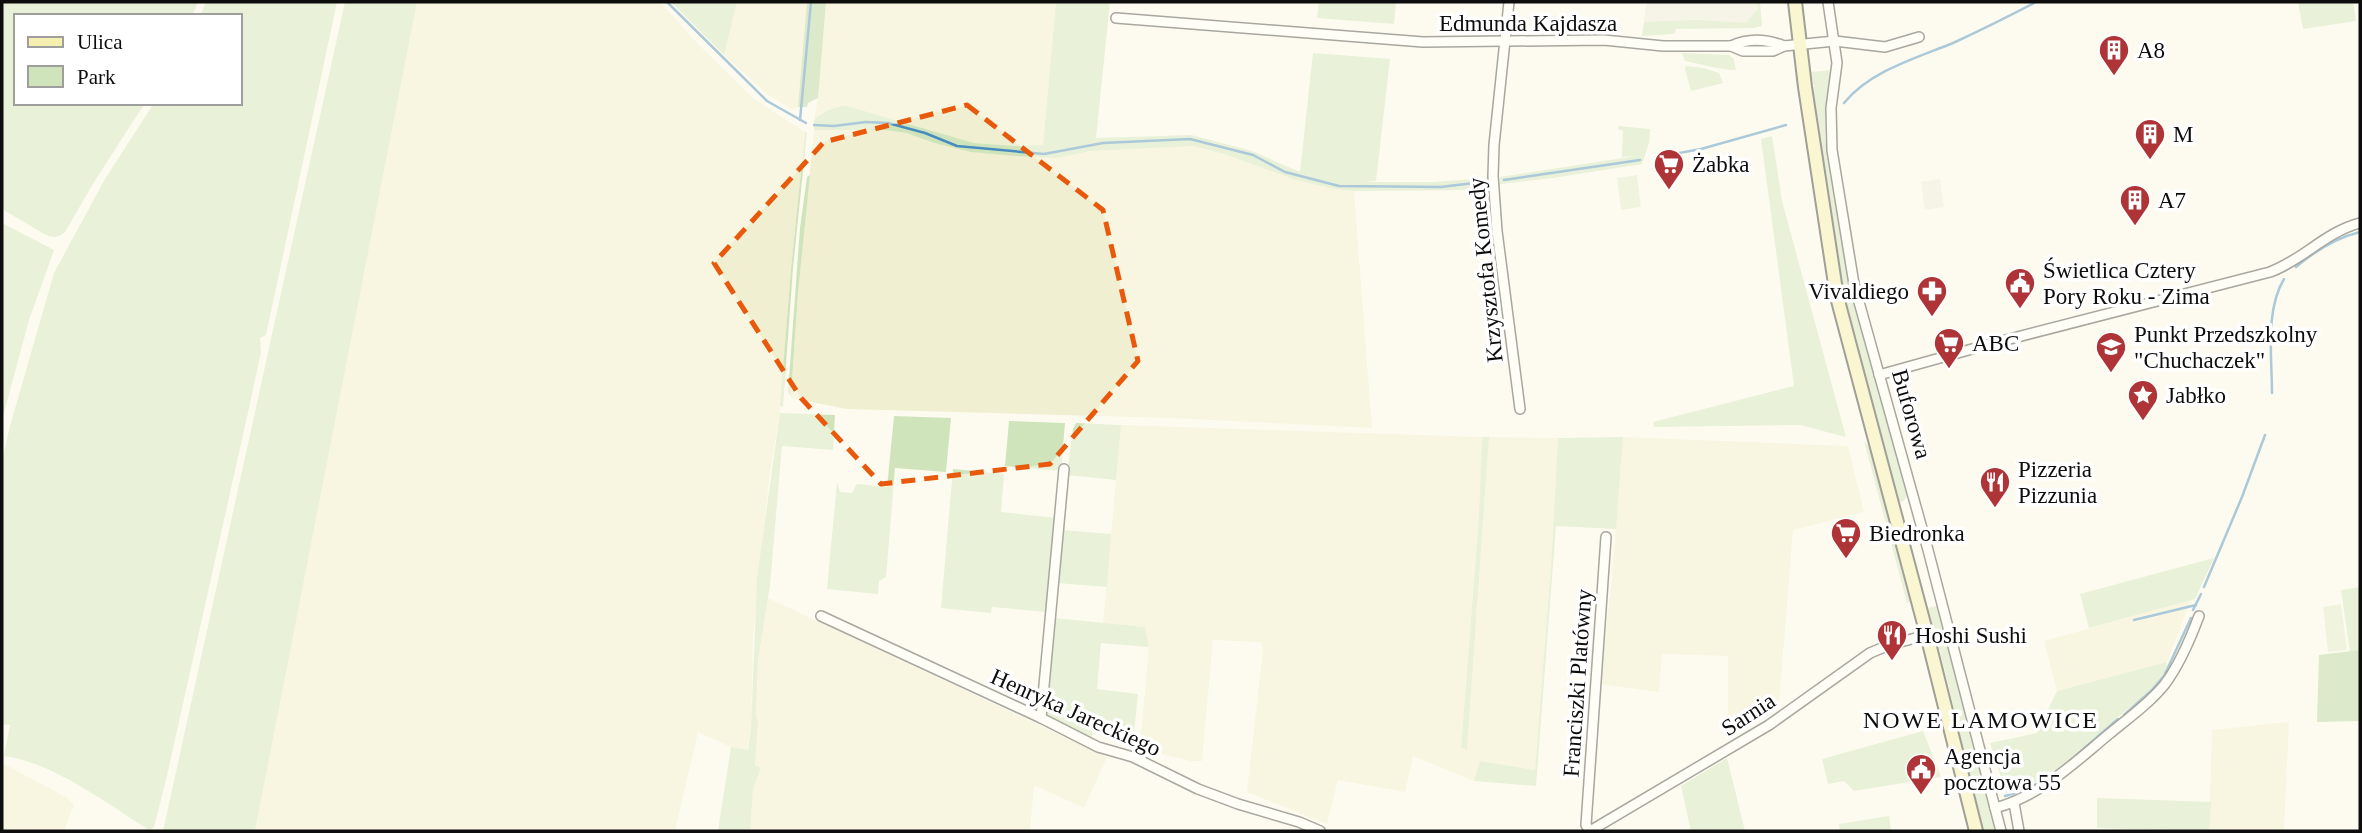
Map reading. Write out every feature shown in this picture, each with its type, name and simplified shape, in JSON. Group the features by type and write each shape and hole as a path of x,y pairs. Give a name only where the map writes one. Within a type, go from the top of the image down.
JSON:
{"main road":[{"name":"Buforowa","path":"1795,2 1837,297 1976,831"}],"street":[{"name":"Krzysztofa Komedy","path":"1509,2 1493,176 1497,231 1520,409"},
{"name":"Buforowa","path":"1828,2 1837,63 1831,108 1832,150 1854,284 2001,831"},
{"name":"Edmunda Kajdasza","path":"1116,18 1423,42 1604,40 1663,46 1731,46 1741,42 1767,41 1784,46 1835,41 1885,47 1919,37"},
{"path":"1879,375 2270,272 2284,267 2326,237 2360,223"},
{"path":"1041,718 1064,469"},
{"name":"Franciszki Platówny","path":"1590,831 1586,825 1606,537"},
{"name":"Henryka Jareckiego","path":"821,616 1098,747 1133,757 1198,789 1320,831"},
{"path":"1995,807 2014,803 2063,773 2144,706 2176,668 2199,616"},
{"name":"Sarnia","path":"1590,831 1769,725 1870,653 1927,635"},
{"path":"2014,803 2018,831"}],"highlighted area":[{"path":"967,105 1103,210 1138,361 1050,464 881,484 801,398 714,263 824,142"}],"shaded area":[{"path":"417,2 660,2 753,98 805,132 780,413 769,479 753,639 751,728 747,750 731,747 698,732 675,831 255,831"},
{"path":"737,2 807,2 798,107 793,110 768,95 724,55"},
{"path":"826,2 1056,2 1043,145 974,143 847,106 821,114 814,120"},
{"path":"1647,2 1756,2 1758,9 1746,23 1698,20 1644,22"},
{"path":"814,130 885,130 906,133 934,143 1057,158 1090,151 1194,146 1296,180 1354,191 1372,428 1169,418 847,409 791,398"},
{"path":"1940,179 1944,207 1925,210 1921,182"},
{"path":"1121,425 1482,437 1479,516 1461,747 1467,749 1489,437 1558,438 1535,770 1480,761 1474,781 1413,756 1405,792 1338,780 1327,824 1247,792 1263,649 1261,642 1213,640 1202,761 1162,754 1140,744 1149,647 1145,627 1103,623"},
{"path":"1623,437 1848,446 1864,512 1793,530 1779,705 1733,735 1728,721 1728,656 1662,654 1659,692 1600,684"},
{"path":"768,598 1107,757 1084,808 1034,785 1030,831 750,831 753,789 761,768 755,765 758,660"},
{"path":"2191,600 2167,662 2057,691 2044,641"},
{"path":"2289,722 2284,831 2209,831 2212,730"},
{"path":"2,763 66,797 74,805 64,831 2,831"}],"green space":[{"path":"2,2 198,2 193,14 14,14 14,105 144,105 65,232 54,237 46,235 2,209"},
{"path":"206,2 337,2 266,335 260,338 261,352 166,780 154,827 149,830 60,775 41,766 4,756 10,725 2,724 2,461 54,273 105,179 153,105 242,105 242,14 201,14"},
{"path":"345,2 417,2 255,831 163,831"},
{"path":"671,2 737,2 724,55"},
{"path":"807,2 826,2 818,98 808,103 807,107 798,107"},
{"path":"1056,2 1110,2 1096,138 1191,135 1252,151 1300,172 1313,53 1390,59 1376,181 1365,182 1433,182 1487,178 1487,187 1472,190 1354,191 1330,188 1296,180 1194,146 1090,151 1057,158 971,152 906,133 885,130 814,130 814,120 821,114 833,108 847,106 974,143 1043,145"},
{"path":"1319,2 1396,2 1394,24 1317,18"},
{"path":"1647,2 1760,2 1762,26 1676,29 1672,34 1642,36"},
{"path":"2298,2 2353,2 2356,21 2303,29"},
{"path":"1682,53 1729,55 1734,59 1736,70 1685,61"},
{"path":"1686,66 1719,73 1723,83 1691,91"},
{"path":"1832,70 1825,118 1825,139 1841,241 1870,360 1908,494 1904,501 1900,502 1894,488 1840,281 1811,72"},
{"path":"1618,126 1650,129 1649,143 1642,164 1500,184 1500,177 1636,156 1622,157 1623,130 1619,130"},
{"path":"805,132 807,132 793,268 783,407 780,406"},
{"path":"1772,136 1782,201 1846,437 1800,425 1654,427 1653,422 1794,386 1761,139"},
{"path":"810,175 791,396 788,392 800,228 807,177"},
{"path":"1637,175 1641,207 1621,210 1617,178"},
{"path":"2,223 54,250 29,320 2,420"},
{"path":"780,413 835,415 833,450 782,446 770,585 758,660 755,765 761,768 753,789 750,831 718,831 731,747 748,750 757,579"},
{"path":"894,416 951,418 946,472 895,468 886,577 879,581 878,594 827,589 837,482 840,492 852,493 857,484 887,487"},
{"path":"1009,421 1065,423 1061,471 1005,466"},
{"path":"1076,423 1121,425 1116,480 1067,475"},
{"path":"1482,437 1489,437 1467,749 1461,748 1479,516"},
{"path":"1623,437 1616,529 1556,526 1536,786 1474,781 1480,761 1535,770 1558,438"},
{"path":"1864,441 1871,449 1910,602 1907,603"},
{"path":"953,469 1004,474 1001,512 1056,518 1047,612 992,607 991,613 941,608"},
{"path":"1062,530 1111,534 1107,587 1057,583"},
{"path":"2214,558 2195,599 2089,628 2080,594"},
{"path":"2360,587 2360,650 2350,652 2341,590"},
{"path":"2341,604 2347,650 2328,652 2323,607"},
{"path":"1937,606 1996,831 1982,831 1940,652 1942,651 1939,650 1928,608"},
{"path":"1054,618 1145,627 1149,647 1101,643 1097,689 1138,694 1133,742 1127,745 1093,731 1092,737 1051,720 1045,712"},
{"path":"2360,650 2360,721 2317,722 2319,655"},
{"path":"2167,662 2155,686 2079,752 2052,773 2006,793 1990,743 2037,733 2057,691"},
{"path":"1923,731 1941,777 1854,791 1844,781 1828,784 1822,759"},
{"path":"1727,758 1745,831 1691,831 1681,786"},
{"path":"2097,798 2211,802 2209,831 2097,828"},
{"path":"1889,816 1891,831 1840,831 1839,824"}],"waterway":[{"path":"667,2 767,101 806,123"},
{"path":"800,120 811,2"},
{"path":"1844,103 1880,74 1953,43 2036,2"},
{"path":"814,125 888,123 925,133 957,146 1044,154 1103,143 1190,139 1253,155 1285,172 1339,186 1441,187 1482,182"},
{"path":"1663,156 1701,149 1786,125"},
{"path":"1504,180 1640,160"},
{"path":"2296,267 2326,246 2360,232"},
{"path":"2272,393 2272,319 2278,291 2284,279"},
{"path":"2204,587 2265,435"},
{"path":"2193,610 2201,594"},
{"path":"2134,620 2196,605"},
{"path":"2124,715 2164,676 2191,618"},
{"path":"2065,765 2118,719"},
{"path":"2005,796 2023,791 2046,779"}],"place":[{"name":"A8","path":"2114,77"},
{"name":"M","path":"2150,161"},
{"name":"Żabka","path":"1669,191"},
{"name":"A7","path":"2135,227"},
{"name":"Świetlica Cztery Pory Roku - Zima","path":"2020,310"},
{"name":"Vivaldiego","path":"1932,318"},
{"name":"ABC","path":"1949,370"},
{"name":"Punkt Przedszkolny \"Chuchaczek\"","path":"2111,374"},
{"name":"Jabłko","path":"2143,422"},
{"name":"Pizzeria Pizzunia","path":"1995,509"},
{"name":"Biedronka","path":"1846,560"},
{"name":"Hoshi Sushi","path":"1892,662"},
{"name":"Agencja pocztowa 55","path":"1921,796"}],"district":[{"name":"NOWE LAMOWICE","path":"1981,720"}]}
